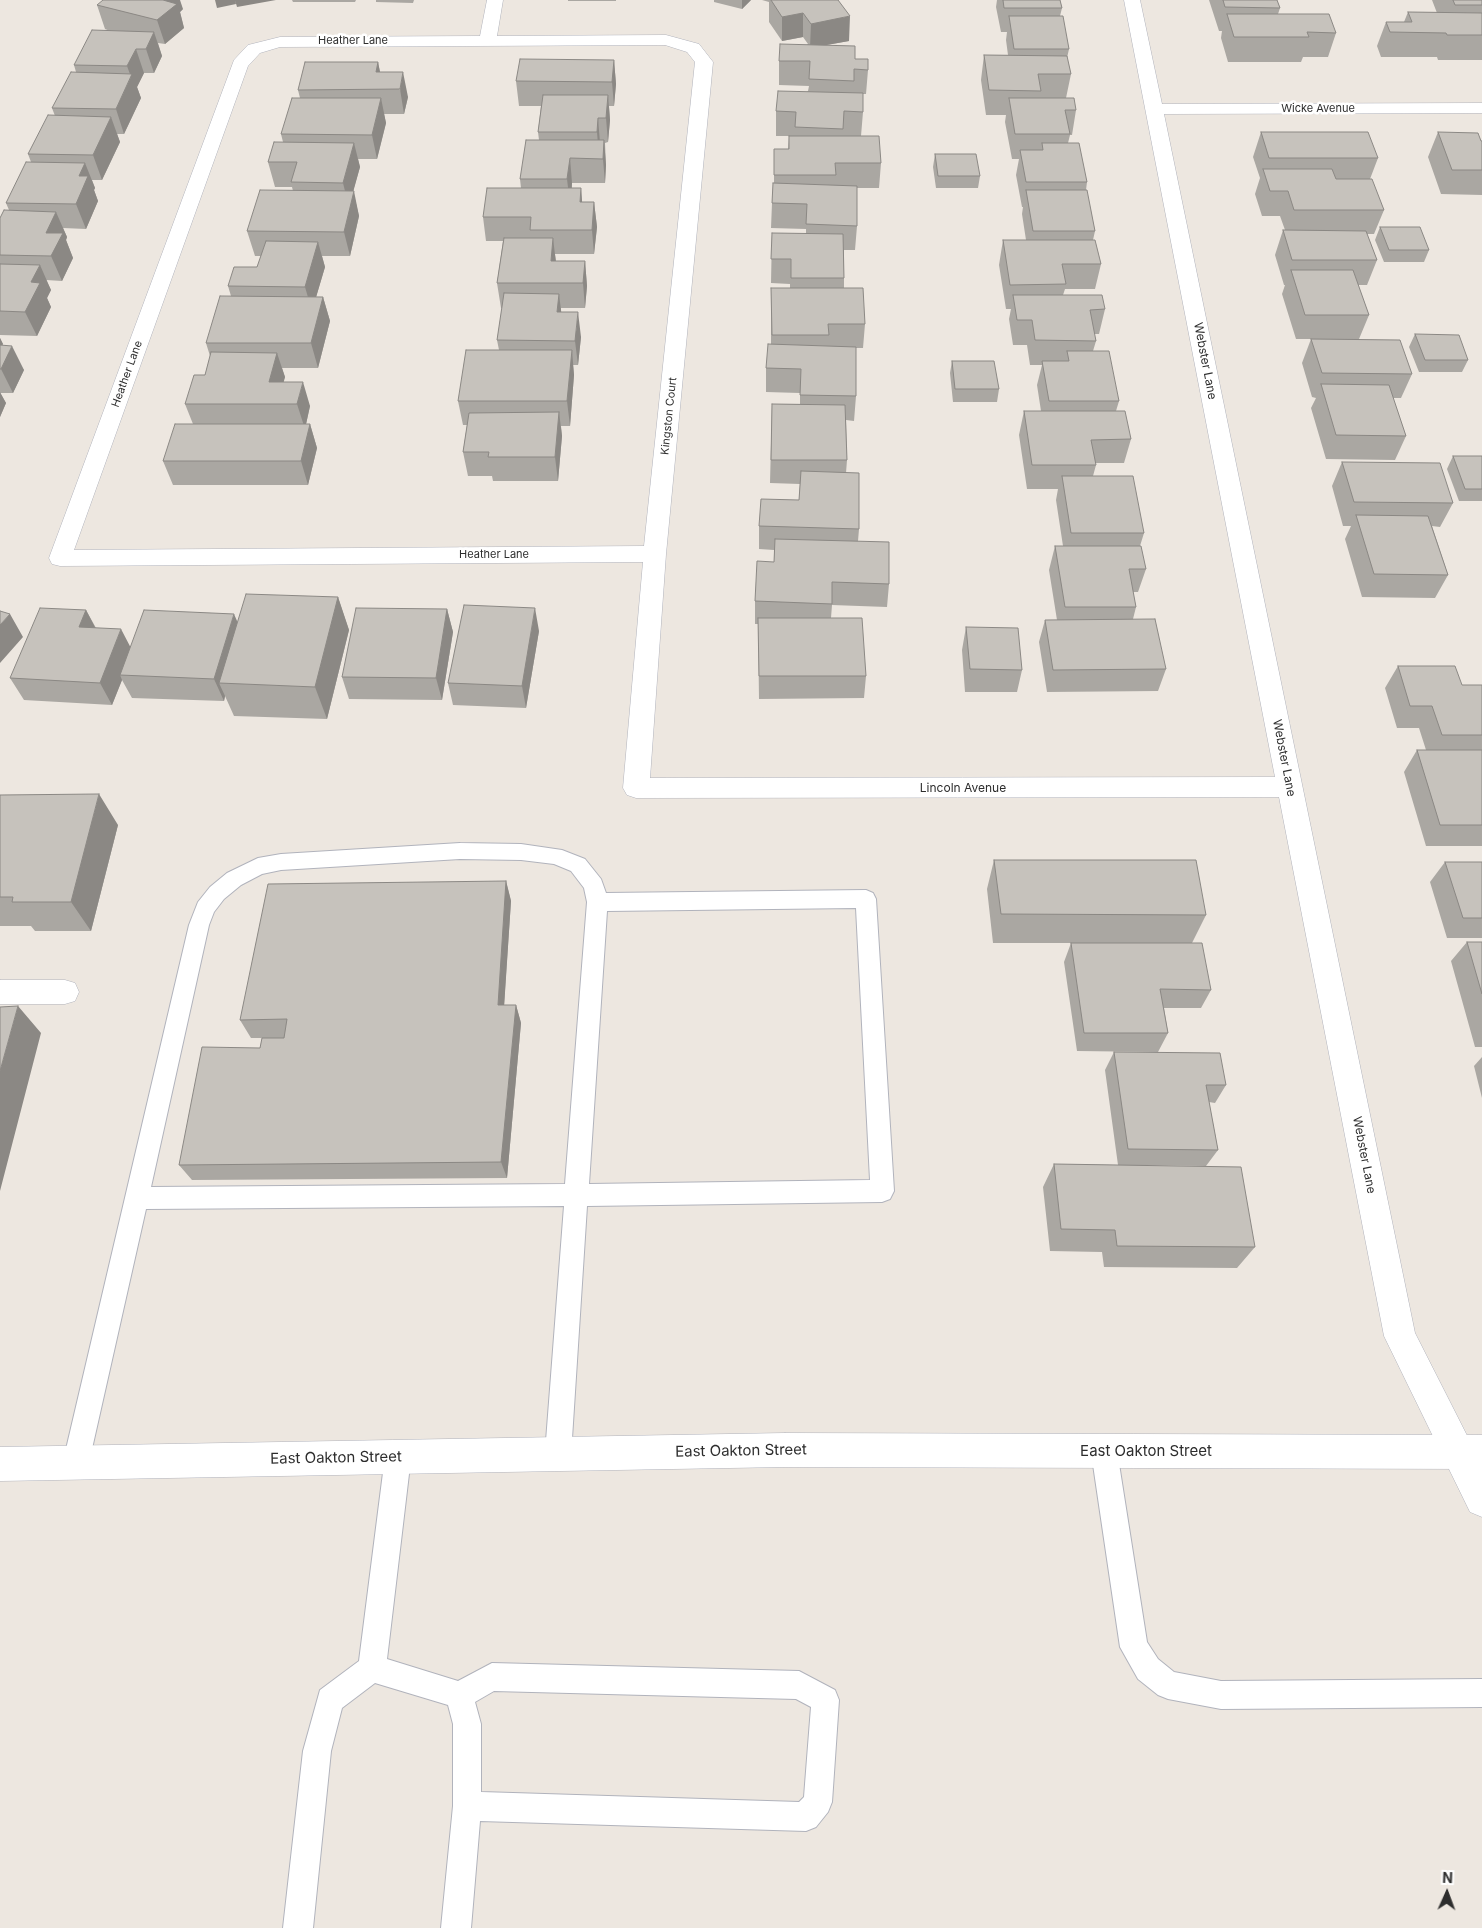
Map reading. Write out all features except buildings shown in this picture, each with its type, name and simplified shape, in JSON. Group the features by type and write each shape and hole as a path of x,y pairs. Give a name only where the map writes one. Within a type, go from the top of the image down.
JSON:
{"street":[{"path":"488,41 495,0"},
{"name":"Webster Lane","path":"1132,0 1400,1336 1469,1452 1482,1500"},
{"name":"Heather Lane","path":"655,554 60,558 240,64 254,49 280,42 666,40 693,48"},
{"name":"Kingston Court","path":"636,788 655,554 704,62 693,48"},
{"name":"Wicke Avenue","path":"1154,109 1482,108"},
{"name":"Lincoln Avenue","path":"636,788 1290,787"},
{"path":"0,992 65,992"},
{"name":"East Oakton Street","path":"0,1464 786,1450 1469,1452"}],"lane":[{"path":"76,1462 199,924 205,908 217,893 234,879 258,866 289,861 460,851 521,852 555,856 578,865 594,885 597,902 558,1454"},
{"path":"137,1198 576,1196 882,1191 866,899 597,902"},
{"path":"1104,1451 1134,1648 1148,1670 1168,1685 1222,1695 1482,1692"},
{"path":"298,1928 317,1751 330,1700 372,1668 398,1457"},
{"path":"372,1668 458,1695 492,1677 799,1685 825,1700 818,1802 806,1817 467,1806"},
{"path":"456,1928 467,1806 467,1724 458,1695"}]}
